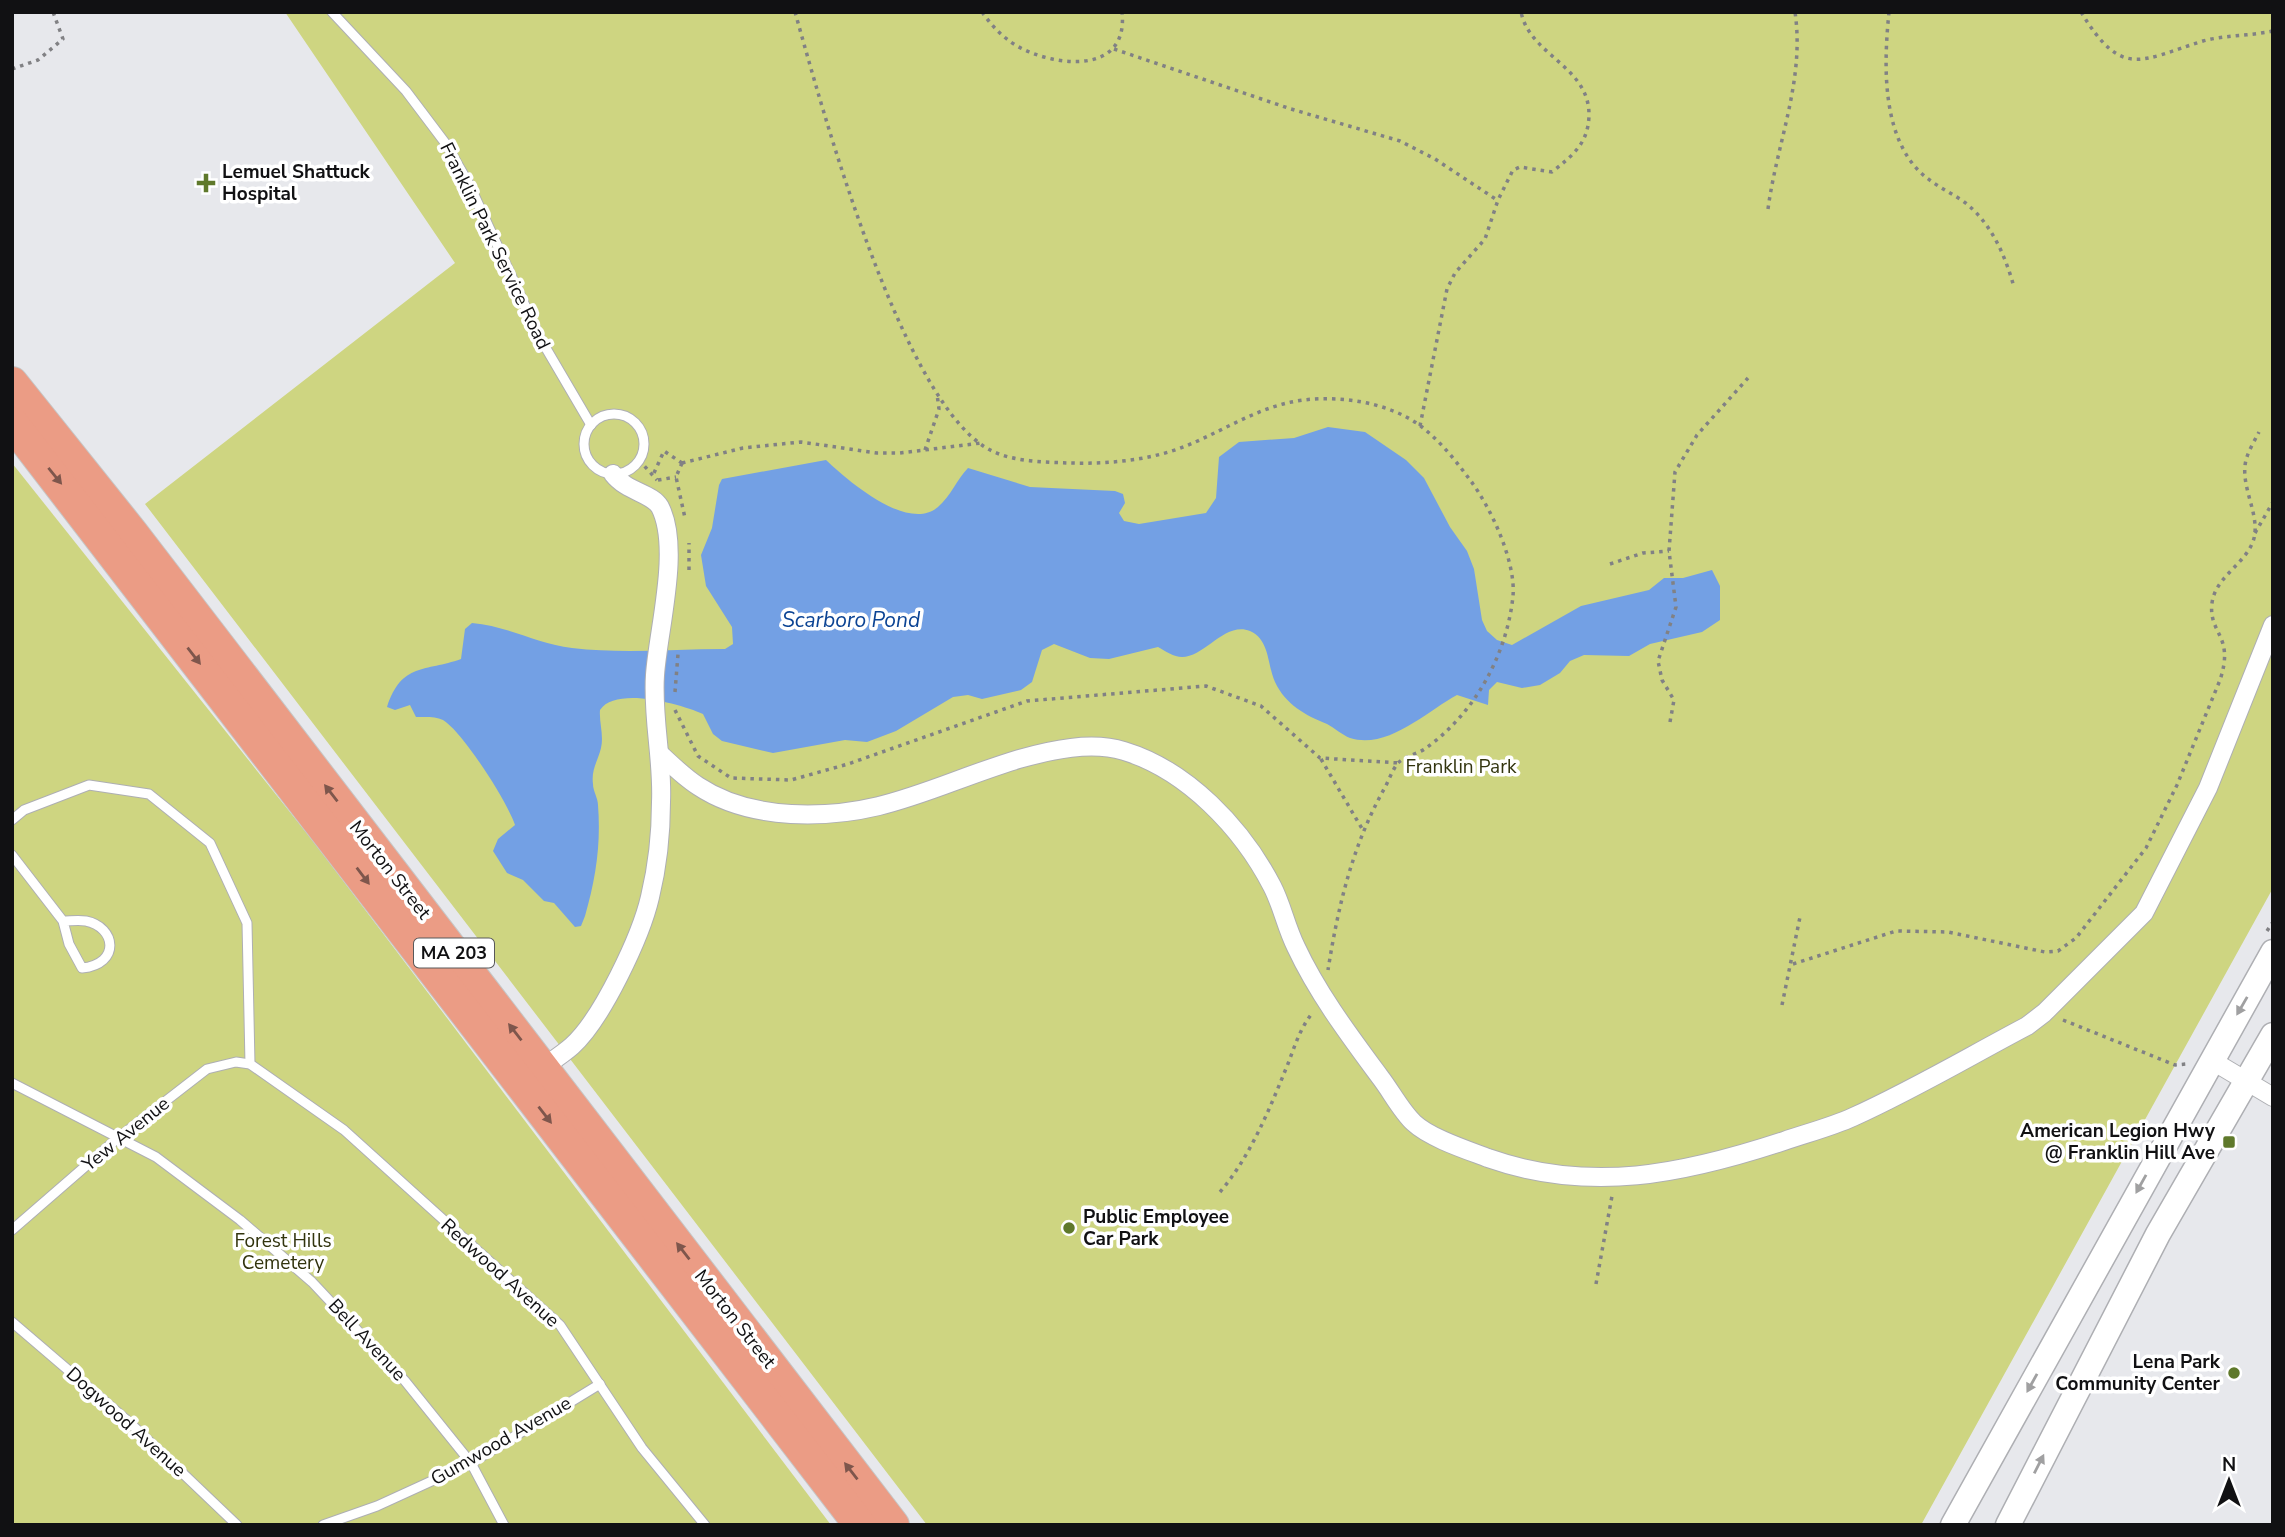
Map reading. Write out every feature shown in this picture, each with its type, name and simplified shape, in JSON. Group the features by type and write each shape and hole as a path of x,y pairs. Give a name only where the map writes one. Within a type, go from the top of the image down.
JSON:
{"highway":[{"name":"Morton Street","path":"12,383 132,533 893,1525"},
{"name":"Morton Street","path":"12,423 860,1525"}],"main road":[{"path":"1952,1525 2273,952"},
{"path":"2008,1525 2158,1234 2273,1035"}],"street":[{"path":"542,1068 573,1045 593,1022 626,962 650,898 662,804 660,754 654,714 657,643 666,577 666,537 662,514 656,502 623,486 613,474"},
{"path":"660,754 696,786 732,802 769,812 828,816 870,811 934,790 974,773 1038,754 1099,746 1125,751 1156,764 1226,820 1272,887 1295,946 1324,1000 1415,1124 1463,1149 1514,1167 1579,1178 1616,1176 1711,1165 1851,1118 2028,1026 2044,1013 2144,913 2208,789 2273,625"},
{"path":"2211,1060 2273,1097"}],"lane":[{"name":"Franklin Park Service Road","path":"332,12 406,91 446,144 469,184 540,338 591,425"},
{"path":"611,414 629,418 642,433 643,452 639,460 632,468 613,474 597,468 586,455 584,438 591,425 611,414"},
{"path":"12,820 24,810 89,785 149,794 210,843 247,923 250,1064"},
{"path":"12,855 63,921 69,944 82,968 103,963 109,956 110,940 100,928 86,921 63,921"},
{"name":"Yew Avenue","path":"12,1230 118,1138 207,1069 236,1062 250,1064"},
{"name":"Redwood Avenue","path":"250,1064 344,1130 522,1287 560,1325 642,1448 705,1525"},
{"name":"Bell Avenue","path":"12,1083 156,1157 240,1220 312,1282 405,1381 471,1463 504,1525"},
{"name":"Dogwood Avenue","path":"12,1322 120,1414 237,1525"},
{"name":"Gumwood Avenue","path":"323,1525 377,1506 471,1463 600,1384"}],"path":[{"path":"12,69 38,60 62,39 53,12"},
{"path":"795,12 844,177 870,253 908,338 937,392 958,422 991,451 1036,462 1101,464 1176,449 1285,404 1326,398 1380,406 1420,426 1451,455 1484,498 1503,543 1514,592 1505,633 1474,703 1424,750 1399,763 1320,758"},
{"path":"982,12 994,29 1018,46 1050,59 1083,62 1103,58 1114,49 1120,37 1122,12"},
{"path":"1420,426 1447,289 1455,273 1485,239 1498,200 1513,170 1520,167 1552,172 1586,140 1589,109 1580,85 1525,30 1521,12"},
{"path":"1768,209 1773,167 1796,80 1798,36 1795,12"},
{"path":"1889,12 1886,73 1903,148 1920,172 1980,218 2002,252 2014,287"},
{"path":"2081,12 2102,45 2117,56 2131,60 2162,56 2206,40 2273,31"},
{"path":"1114,49 1291,109 1400,141 1435,159 1498,200"},
{"path":"1670,722 1674,700 1658,662 1676,607 1669,551 1672,484 1678,462 1697,435 1748,378"},
{"path":"925,450 939,408 937,392"},
{"path":"2254,535 2245,466 2259,432"},
{"path":"654,474 664,451 682,463 743,448 801,442 877,453 982,443"},
{"path":"639,460 657,480 676,477 682,463"},
{"path":"1793,964 1896,931 1948,932 2045,952 2058,951 2076,938 2146,848 2177,785 2226,663 2226,645 2213,616 2213,598 2252,545 2254,535 2273,502"},
{"path":"1611,564 1643,553 1669,551"},
{"path":"679,644 674,705 698,757 732,778 791,780 848,764 1027,701 1206,686 1261,706 1320,758 1364,832"},
{"path":"1220,1192 1237,1173 1285,1070 1295,1040 1324,1000 1335,923 1349,867 1399,763"},
{"path":"1782,1005 1793,964 1800,917"},
{"path":"2044,1013 2175,1065"},
{"path":"1596,1284 1616,1176"}],"green space":[{"name":"Franklin Park","path":"285,12 2273,12 2273,888 1921,1525 927,1525 145,504 455,263"},
{"name":"Forest Hills Cemetery","path":"12,463 313,841 831,1525 12,1525"}],"water":[{"name":"Scarboro Pond","path":"1328,427 1365,432 1406,460 1424,478 1450,527 1467,551 1474,569 1482,620 1487,631 1497,640 1512,645 1581,606 1649,590 1664,578 1683,578 1712,570 1720,586 1720,620 1702,632 1650,644 1629,656 1584,655 1570,661 1560,673 1540,685 1522,688 1497,682 1489,690 1488,705 1457,695 1406,727 1379,739 1347,737 1290,703 1275,682 1265,646 1256,635 1241,629 1224,635 1199,652 1182,657 1158,647 1109,659 1090,658 1054,644 1042,650 1032,682 1021,690 982,699 968,695 953,697 896,731 867,742 845,740 773,753 722,741 713,734 703,714 693,710 649,699 620,699 608,703 600,710 602,743 593,779 599,819 597,861 585,916 581,926 575,927 554,903 544,901 523,880 507,873 493,851 498,839 515,825 494,785 462,738 443,720 416,717 410,705 395,710 387,707 400,682 408,675 461,659 465,629 472,623 559,646 591,650 725,649 733,644 732,627 706,586 701,555 712,528 722,479 826,460 879,501 895,509 925,513 943,503 968,468 1030,487 1115,491 1123,494 1125,503 1119,513 1124,521 1139,524 1206,513 1216,498 1219,457 1239,442 1294,438"}],"place":[{"name":"Lemuel Shattuck Hospital","path":"206,183"},
{"name":"American Legion Hwy @ Franklin Hill Ave","path":"2229,1142"},
{"name":"Public Employee Car Park","path":"1069,1228"},
{"name":"Lena Park Community Center","path":"2234,1373"}]}
